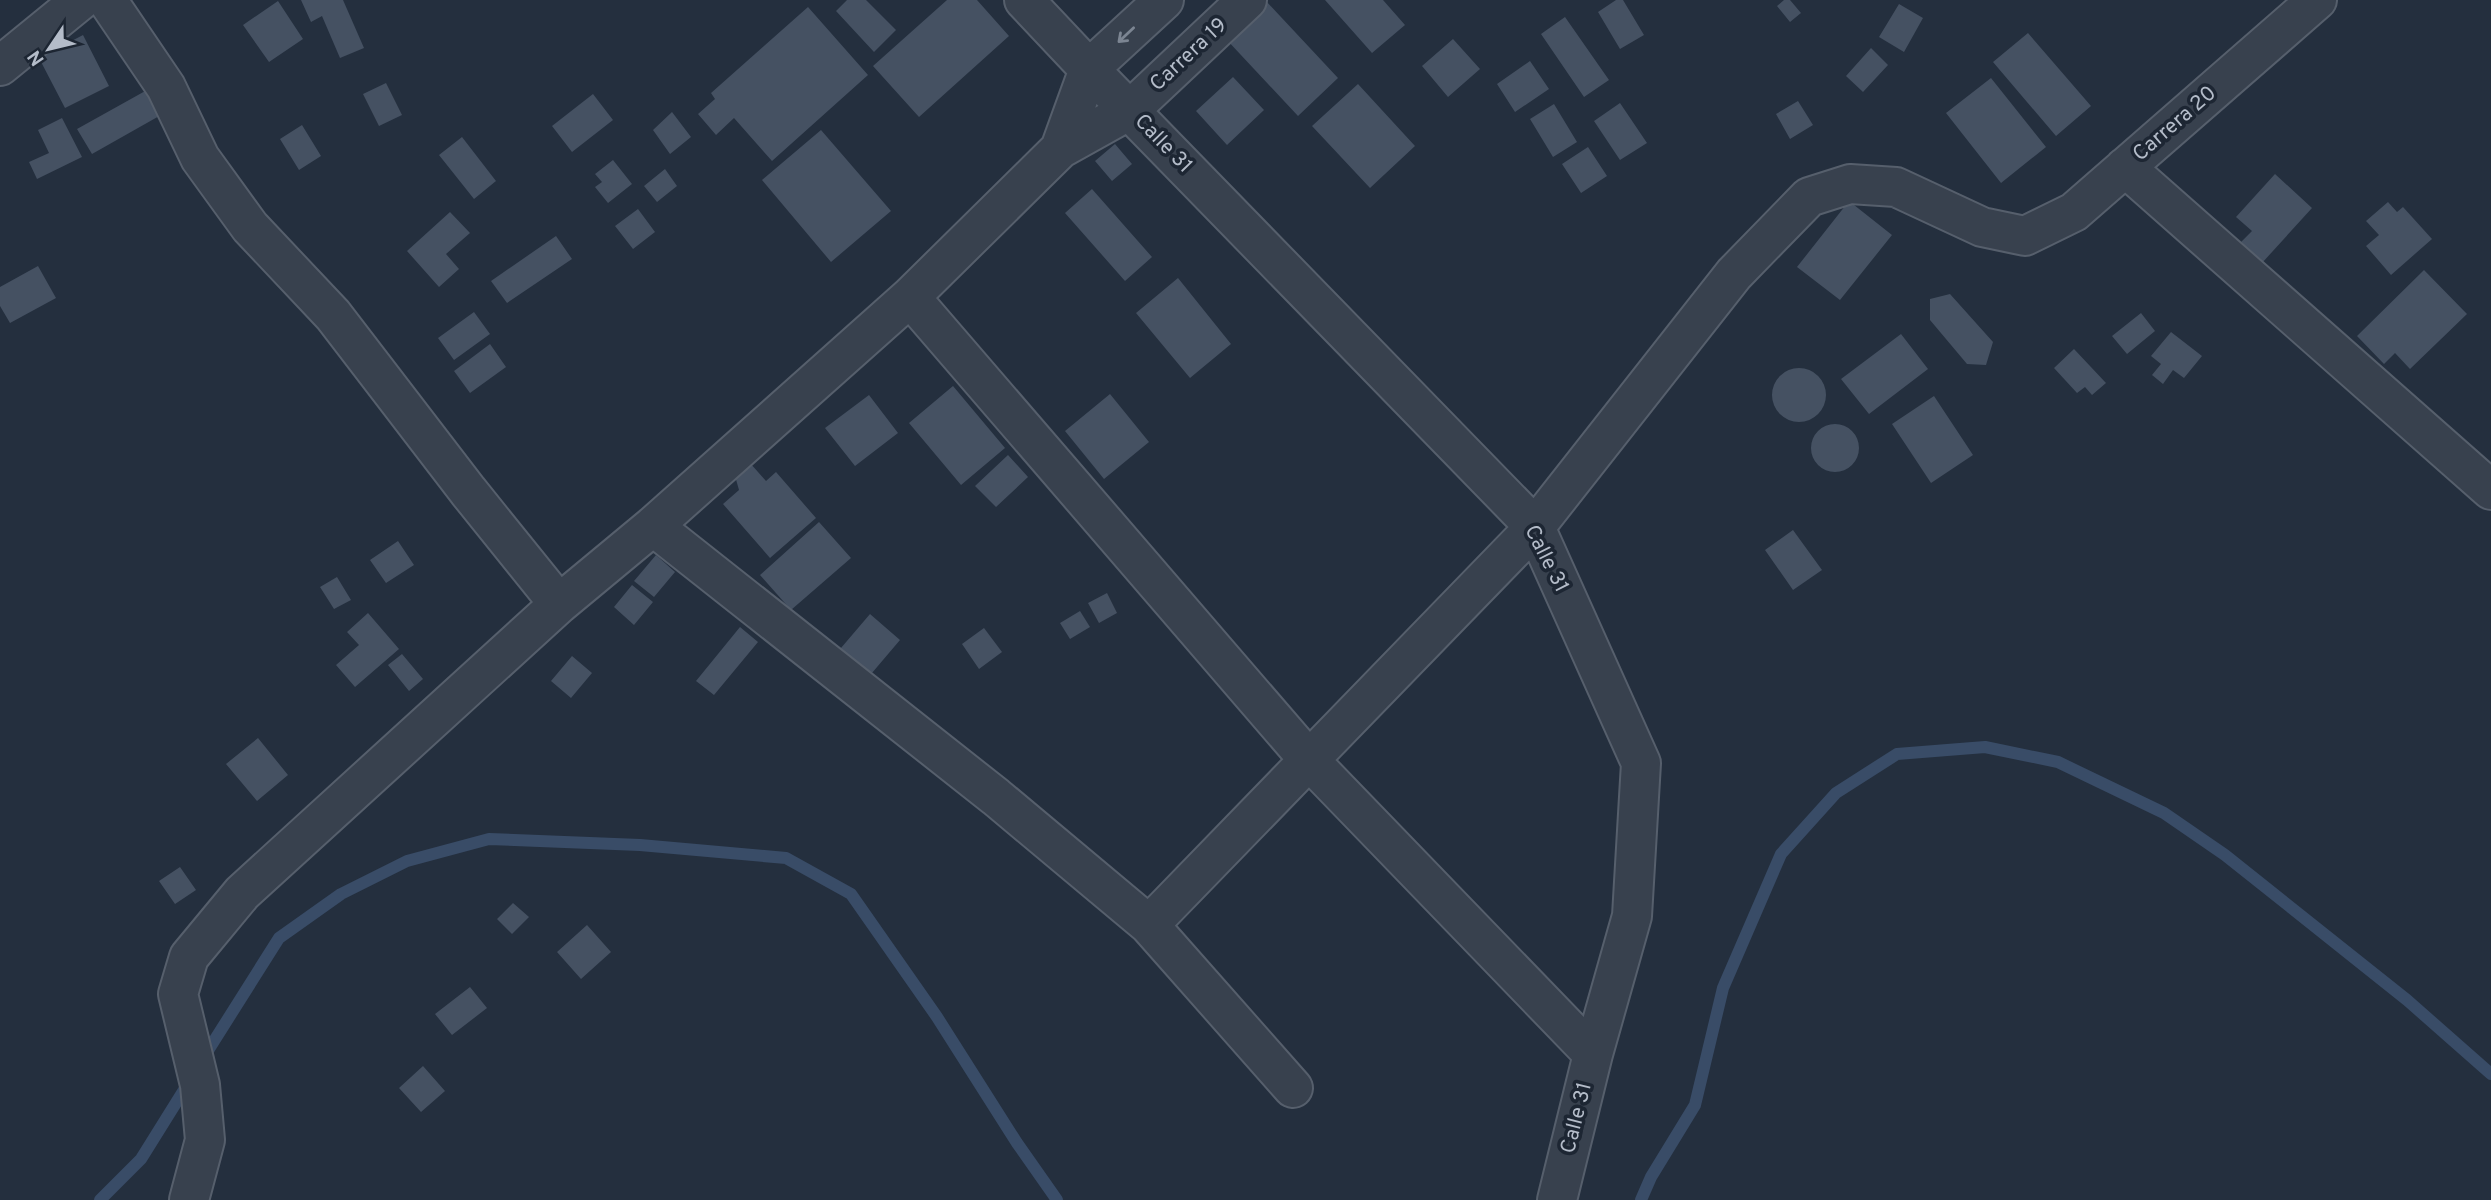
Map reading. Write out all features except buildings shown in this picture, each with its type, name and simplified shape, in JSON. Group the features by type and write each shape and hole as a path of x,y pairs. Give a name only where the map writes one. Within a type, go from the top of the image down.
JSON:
{"street":[{"path":"0,66 81,0"},
{"path":"107,0 166,87 200,158 250,227 333,315 559,604"},
{"name":"Calle 31","path":"1024,0 1535,527 1641,762 1632,916 1593,1055 1557,1200"},
{"path":"189,1200 205,1140 200,1084 178,994 189,957 242,894 559,604 653,526 910,298 1060,149 1089,69 1164,0"},
{"name":"Carrera 19","path":"1060,149 1130,110 1247,0"},
{"name":"Carrera 20","path":"1535,527 1734,274 1809,197 1850,184 1896,187 1982,227 2025,236 2074,212 2317,0"},
{"path":"2125,167 2491,490"},
{"path":"910,298 1309,760 1593,1055"},
{"path":"653,526 996,797 1149,925 1293,1088"},
{"path":"1149,925 1535,527"}],"waterway":[{"path":"1641,1200 1651,1177 1695,1105 1723,988 1781,854 1836,793 1897,754 1985,747 2058,762 2164,813 2225,855 2407,1000 2491,1074"},
{"path":"202,1060 279,938 341,894 407,861 489,839 640,845 786,858 851,894 937,1017 1017,1143 1057,1200"},
{"path":"100,1200 141,1159 189,1082"}]}
